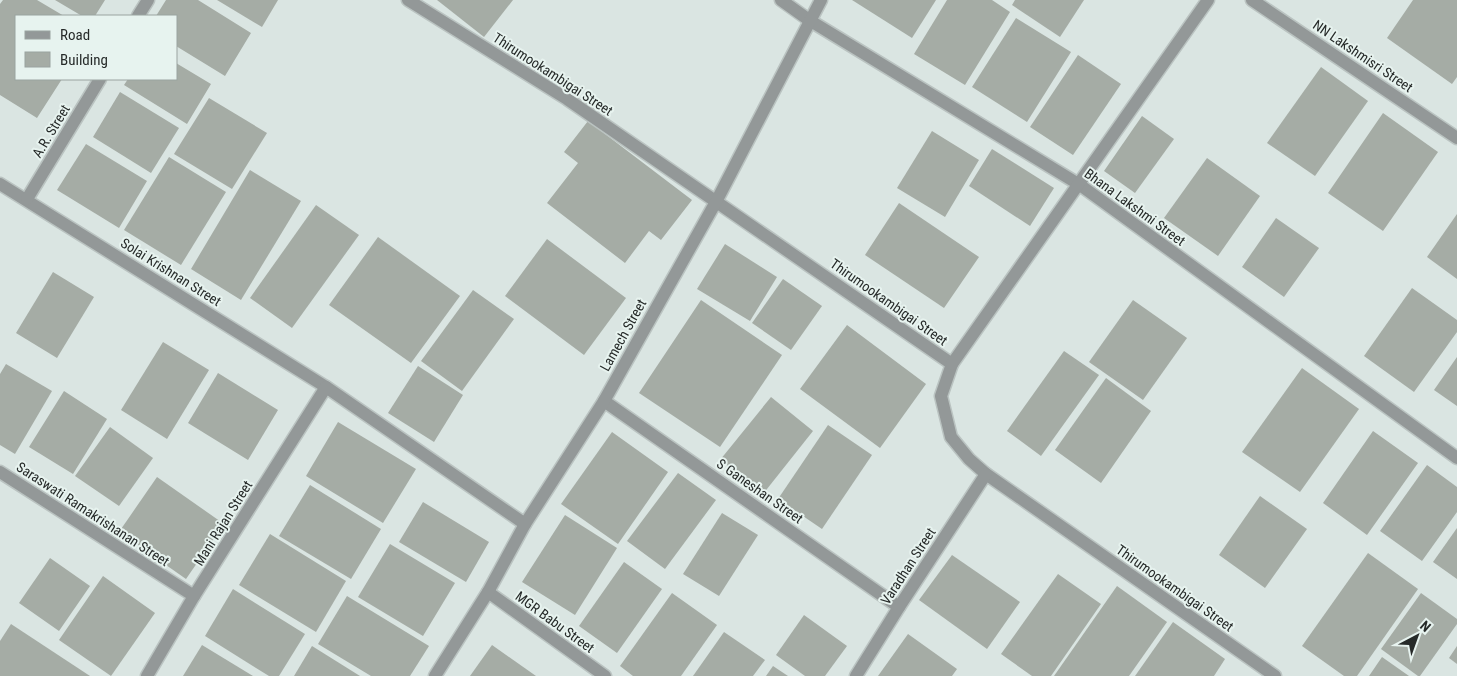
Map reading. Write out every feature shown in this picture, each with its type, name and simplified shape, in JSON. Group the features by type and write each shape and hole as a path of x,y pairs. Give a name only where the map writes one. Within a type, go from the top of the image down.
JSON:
{"street":[{"path":"139,15 148,0"},
{"name":"Thirumookambigai Street","path":"408,0 567,99 952,364 941,396 951,436 969,459 986,474 1275,676"},
{"name":"Bhana Lakshmi Street","path":"782,0 809,20 1080,185 1457,458"},
{"name":"Lamech Street","path":"435,676 488,592 524,524 604,400 716,200 821,0"},
{"path":"952,364 1080,185 1208,0"},
{"name":"NN Lakshmisri Street","path":"1252,0 1457,138"},
{"name":"A.R. Street","path":"27,200 99,80"},
{"name":"Solai Krishnan Street","path":"0,184 326,387 524,524"},
{"name":"Mani Rajan Street","path":"147,676 194,596 326,387"},
{"name":"S Ganeshan Street","path":"604,400 899,607"},
{"name":"Saraswati Ramakrishanan Street","path":"0,472 194,596"},
{"name":"Varadhan Street","path":"856,676 986,474"},
{"name":"MGR Babu Street","path":"488,592 605,676"}],"building":[{"path":"3,0 37,0 62,15 15,15 15,80 61,80 37,118 0,95 0,4"},
{"path":"55,0 105,0 96,15 80,15"},
{"path":"166,0 198,0 251,33 225,76 178,47 178,15 157,15"},
{"path":"217,0 278,0 262,27"},
{"path":"437,0 513,0 484,37"},
{"path":"852,0 936,0 912,38"},
{"path":"947,0 992,0 1010,12 965,85 914,54"},
{"path":"1015,0 1084,0 1060,37 1012,5"},
{"path":"1413,0 1457,0 1457,77 1452,84 1387,38"},
{"path":"1016,18 1071,52 1027,122 972,87"},
{"path":"1078,55 1121,84 1073,155 1030,127"},
{"path":"178,64 211,84 187,124 124,85 127,80 178,80"},
{"path":"1321,67 1368,101 1315,176 1267,143"},
{"path":"120,92 179,128 151,173 93,137"},
{"path":"209,98 267,133 232,189 174,154"},
{"path":"1383,113 1438,152 1383,231 1328,193"},
{"path":"1142,116 1174,139 1135,193 1104,171"},
{"path":"588,121 692,200 661,240 649,231 625,263 547,203 578,163 564,152"},
{"path":"932,131 979,160 945,217 897,188"},
{"path":"86,144 147,181 119,228 57,190"},
{"path":"992,149 1054,188 1030,226 969,186"},
{"path":"169,157 226,192 181,265 124,230"},
{"path":"1207,158 1260,196 1218,256 1164,218"},
{"path":"250,170 301,201 241,300 191,269"},
{"path":"899,203 979,257 944,308 865,255"},
{"path":"316,205 359,235 292,328 250,298"},
{"path":"1457,214 1457,279 1427,257"},
{"path":"1276,218 1319,248 1284,297 1242,267"},
{"path":"378,237 460,296 411,363 329,305"},
{"path":"547,239 626,298 584,355 505,296"},
{"path":"725,244 777,277 750,321 697,289"},
{"path":"53,272 94,297 57,358 16,333"},
{"path":"783,279 822,306 791,350 752,323"},
{"path":"1412,288 1457,320 1457,332 1414,392 1364,356"},
{"path":"473,290 514,319 462,391 421,361"},
{"path":"701,300 782,355 720,447 639,393"},
{"path":"1133,300 1187,338 1143,400 1089,362"},
{"path":"847,325 926,384 880,448 800,389"},
{"path":"163,342 209,370 167,439 121,410"},
{"path":"1064,351 1099,375 1041,456 1007,431"},
{"path":"1457,357 1457,406 1434,390"},
{"path":"6,364 52,391 15,454 0,445 0,374"},
{"path":"418,366 463,395 434,442 388,413"},
{"path":"1302,368 1359,409 1300,492 1242,452"},
{"path":"218,373 278,410 248,460 188,423"},
{"path":"1106,378 1151,411 1101,483 1055,450"},
{"path":"64,391 107,419 73,474 29,447"},
{"path":"771,397 813,431 763,494 720,460"},
{"path":"338,422 416,469 383,523 306,476"},
{"path":"828,425 872,455 822,529 778,499"},
{"path":"110,427 153,458 119,506 75,476"},
{"path":"1373,431 1418,463 1367,535 1323,503"},
{"path":"612,432 668,472 618,544 561,504"},
{"path":"1427,465 1457,487 1457,512 1422,561 1380,531"},
{"path":"678,473 716,500 665,569 627,541"},
{"path":"157,477 224,524 186,579 119,532"},
{"path":"310,485 381,529 351,579 279,536"},
{"path":"1260,496 1307,529 1265,588 1219,555"},
{"path":"423,502 489,542 466,582 399,542"},
{"path":"722,513 758,535 719,596 683,574"},
{"path":"565,515 617,548 575,615 522,582"},
{"path":"1457,528 1457,579 1433,562"},
{"path":"270,534 346,581 316,632 239,585"},
{"path":"390,544 455,583 423,636 358,597"},
{"path":"1368,553 1418,589 1357,676 1344,676 1302,646"},
{"path":"952,555 1020,602 987,649 919,600"},
{"path":"50,558 90,586 59,631 19,603"},
{"path":"624,562 662,589 617,653 579,626"},
{"path":"1058,574 1101,604 1051,676 1032,676 1001,654"},
{"path":"103,576 155,613 111,676 59,640"},
{"path":"1117,586 1167,622 1129,676 1054,676"},
{"path":"233,589 305,634 279,676 269,676 205,636"},
{"path":"672,593 717,625 681,676 633,676 620,666"},
{"path":"1421,593 1457,619 1457,624 1420,676 1418,676 1381,649"},
{"path":"347,596 429,646 410,676 371,676 318,644"},
{"path":"804,615 847,646 825,676 805,676 776,655"},
{"path":"1173,622 1225,659 1214,676 1135,676"},
{"path":"11,624 90,676 0,676 0,641"},
{"path":"724,632 765,660 753,676 693,676"},
{"path":"908,634 957,669 952,676 878,676"},
{"path":"202,645 253,676 183,676"},
{"path":"492,645 536,676 470,676"},
{"path":"312,646 360,676 294,676"},
{"path":"1457,646 1457,664 1449,658"},
{"path":"1382,657 1409,676 1369,676"},
{"path":"773,666 788,676 766,676"}]}
